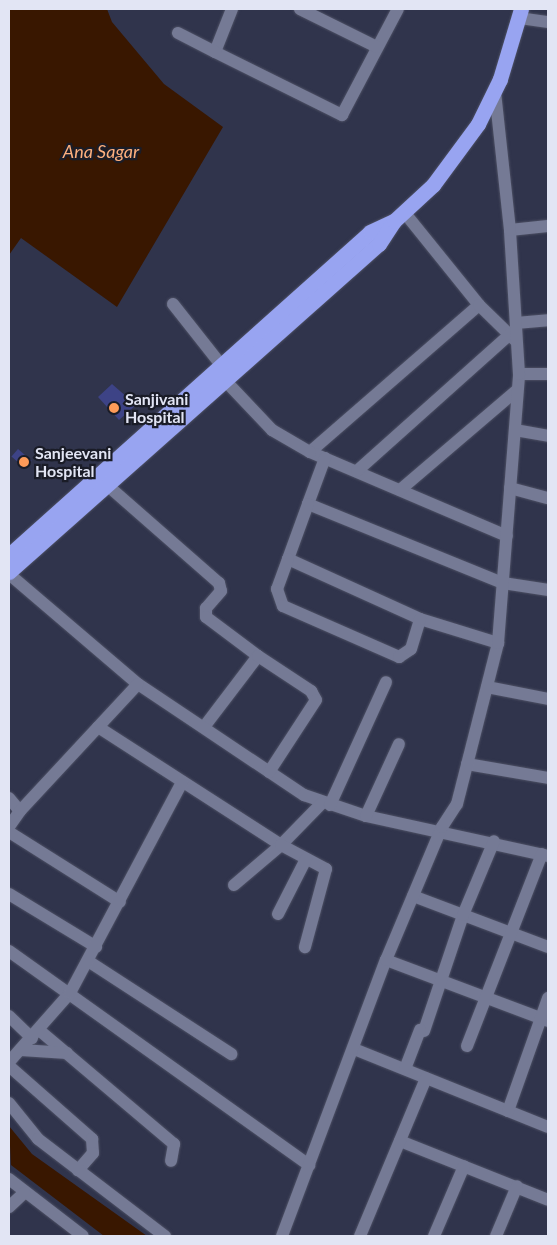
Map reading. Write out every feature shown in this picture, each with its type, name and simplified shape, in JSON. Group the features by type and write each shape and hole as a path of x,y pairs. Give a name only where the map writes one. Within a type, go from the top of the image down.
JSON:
{"highway":[{"path":"9,573 107,485 222,372 370,232 399,217 463,150 495,91 520,13"},
{"path":"9,554 222,372"}],"street":[{"path":"178,33 342,115 398,9"},
{"path":"215,52 227,11"},
{"path":"308,11 378,47"},
{"path":"520,13 548,22"},
{"path":"282,1236 386,960 440,834 457,804 498,643 519,374 514,333 510,230 495,91"},
{"path":"399,217 479,306 514,333"},
{"path":"510,230 548,226"},
{"path":"173,304 222,372 272,430 310,452 507,536"},
{"path":"310,452 479,306"},
{"path":"357,471 514,333 548,320"},
{"path":"519,374 548,374"},
{"path":"400,490 517,390"},
{"path":"514,430 548,436"},
{"path":"325,458 288,559 277,595 292,609 399,656 411,649 420,619"},
{"path":"107,485 219,583 221,591 206,608 206,617 258,656 311,691 316,700 268,772"},
{"path":"510,488 548,498"},
{"path":"308,504 503,583 548,590"},
{"path":"288,559 420,619 498,643"},
{"path":"9,573 138,684 204,726 268,772 326,804 440,834 494,841 545,855 510,932 466,1046"},
{"path":"204,726 258,656"},
{"path":"234,885 326,804 386,682"},
{"path":"9,826 20,811 138,684"},
{"path":"487,687 548,699"},
{"path":"98,727 281,845 328,873 305,947"},
{"path":"366,816 400,744"},
{"path":"467,764 548,778"},
{"path":"9,1062 36,1034 70,993 182,782"},
{"path":"9,798 20,811"},
{"path":"9,832 120,902"},
{"path":"405,1069 422,1031 463,915 494,841"},
{"path":"278,914 306,859"},
{"path":"9,894 96,947"},
{"path":"413,896 548,947"},
{"path":"9,951 310,1165"},
{"path":"386,960 544,1019"},
{"path":"88,961 231,1054"},
{"path":"508,1111 544,1019 548,998"},
{"path":"9,1016 67,1053 174,1144 172,1161"},
{"path":"354,1049 548,1127"},
{"path":"21,1050 67,1053"},
{"path":"9,1066 92,1139 93,1153 78,1170"},
{"path":"360,1236 426,1078"},
{"path":"9,1103 38,1139 165,1236"},
{"path":"400,1141 517,1186 548,1200"},
{"path":"434,1236 464,1166"},
{"path":"9,1179 24,1193 83,1236"},
{"path":"496,1236 517,1186"},
{"path":"9,1207 24,1193"}],"water":[{"name":"Ana Sagar","path":"9,9 107,9 112,22 164,84 223,127 117,307 21,238 9,255"},
{"path":"9,1126 32,1154 147,1236 104,1236 11,1165"}],"building":[{"path":"112,384 136,405 119,420 98,397"},
{"path":"18,449 32,461 25,468 11,457"}],"place":[{"name":"Sanjivani Hospital","path":"114,408"},
{"name":"Sanjeevani Hospital","path":"24,462"}]}
